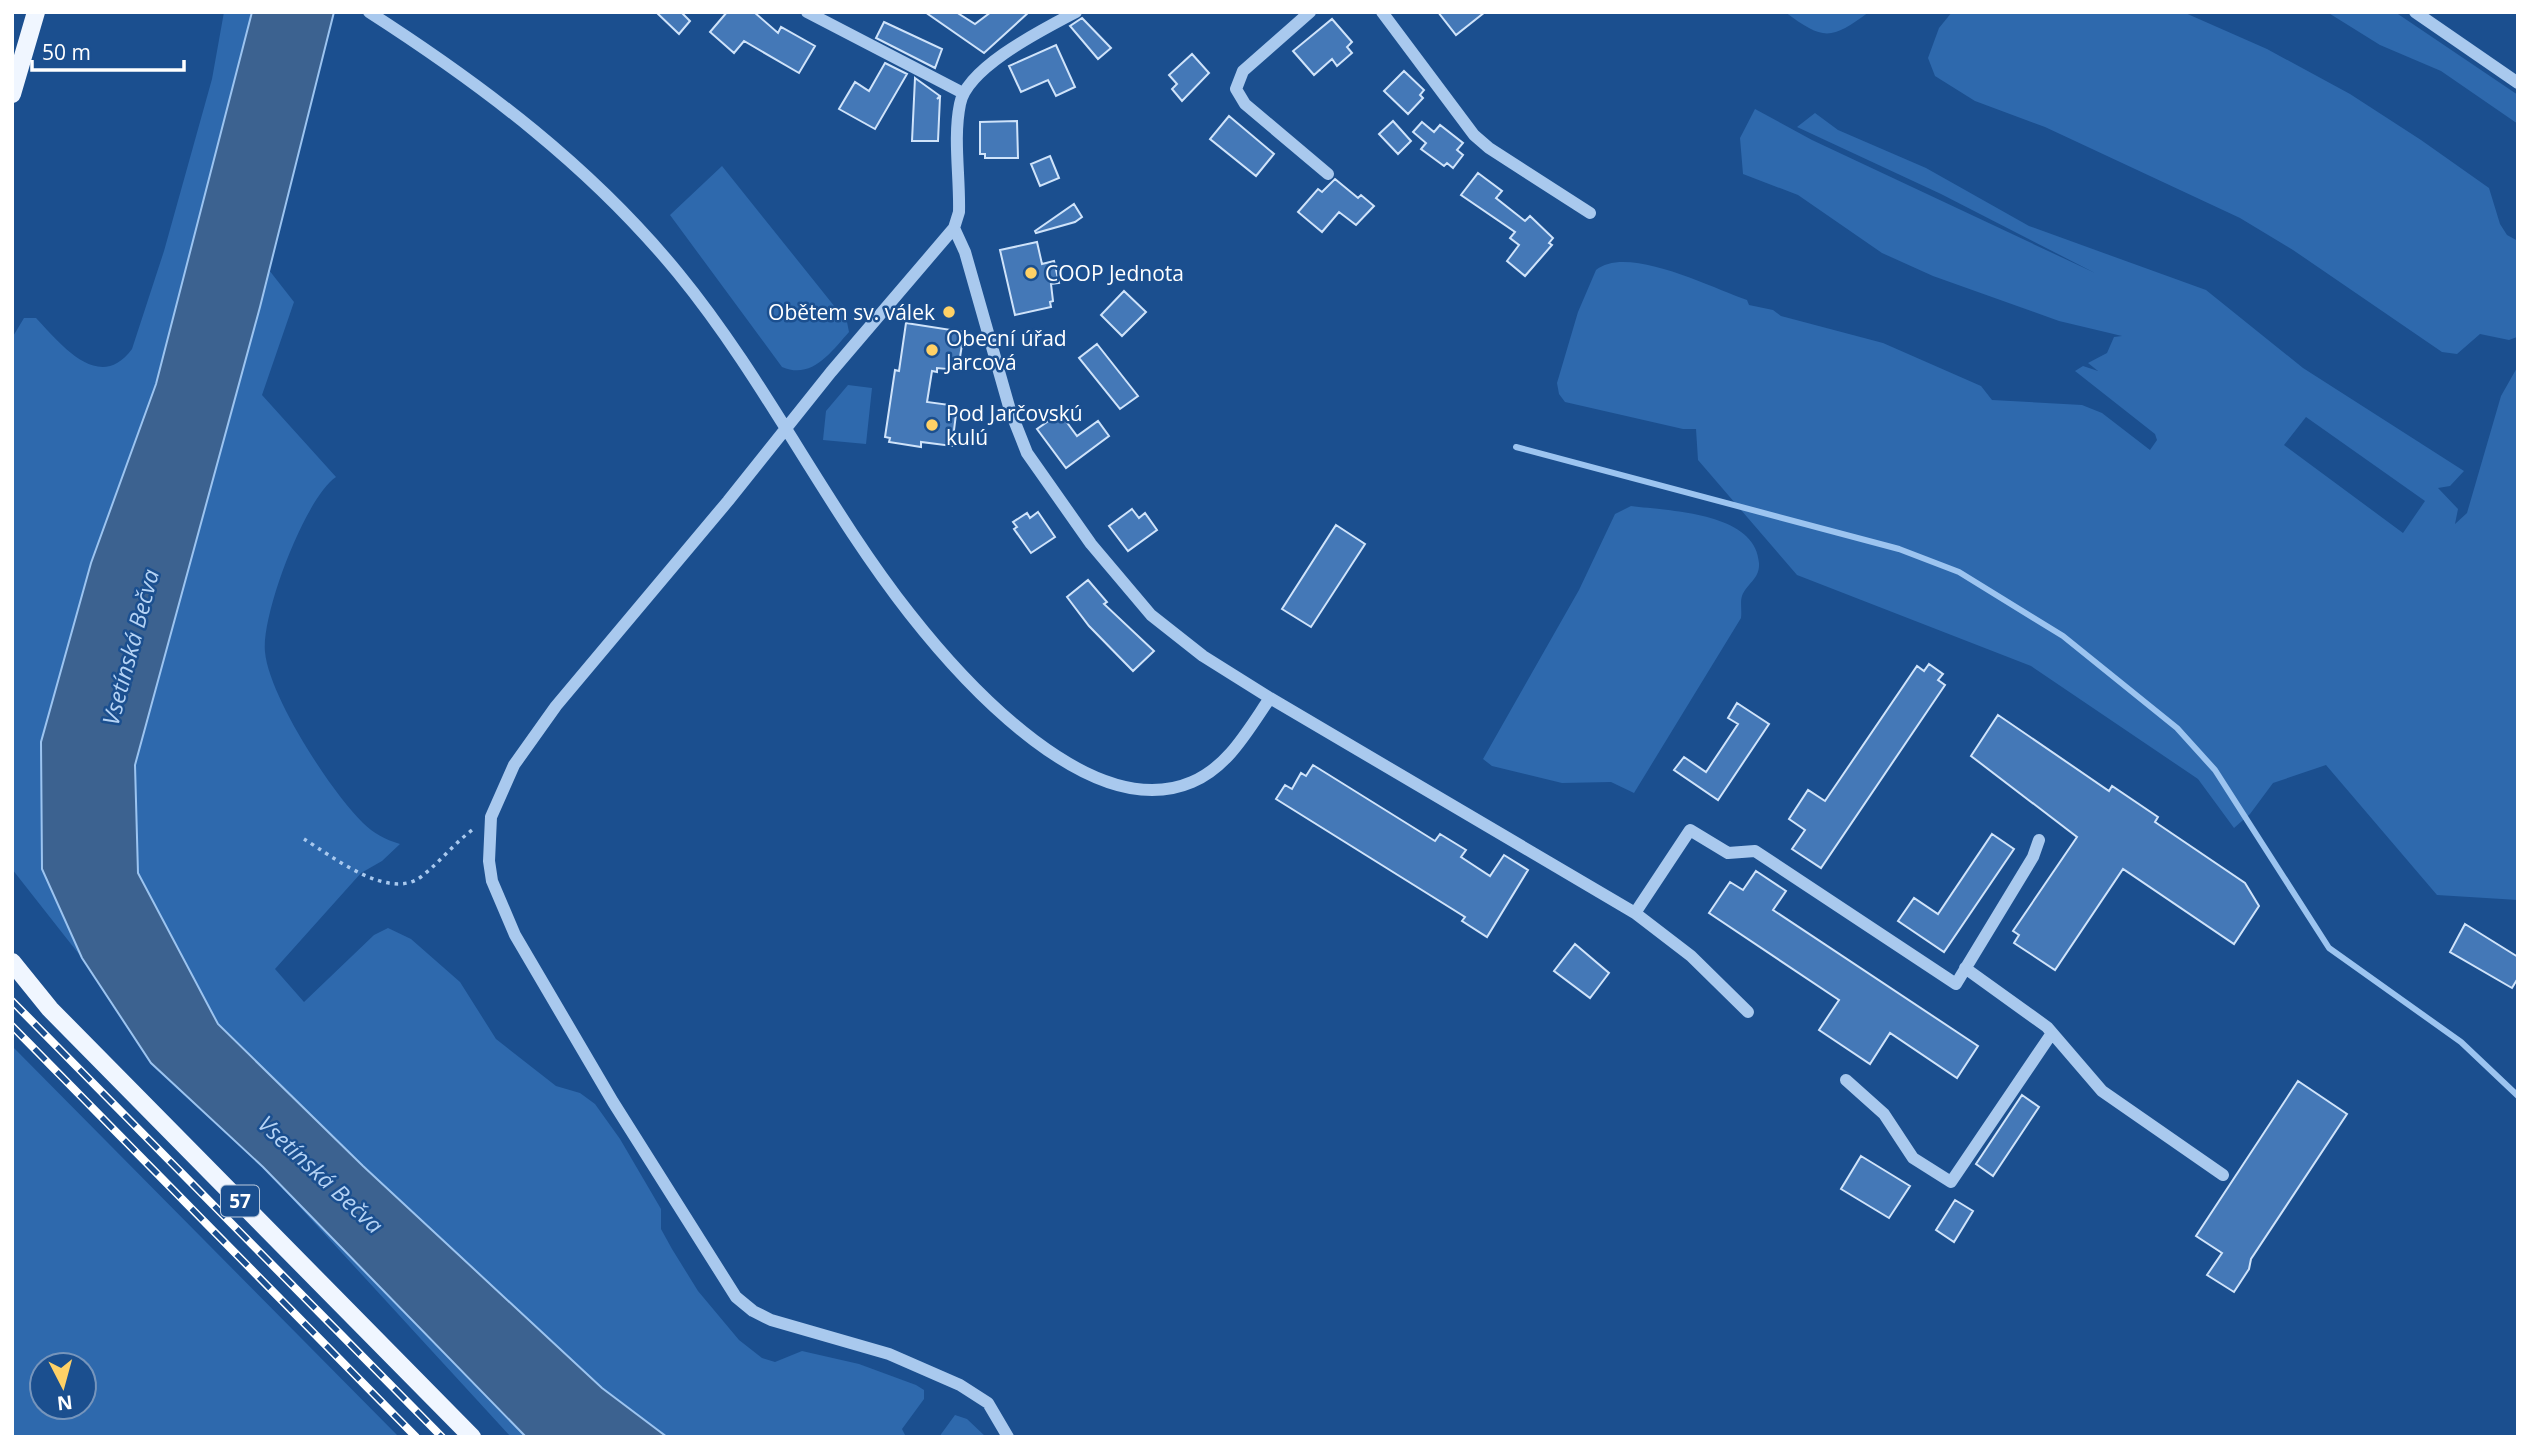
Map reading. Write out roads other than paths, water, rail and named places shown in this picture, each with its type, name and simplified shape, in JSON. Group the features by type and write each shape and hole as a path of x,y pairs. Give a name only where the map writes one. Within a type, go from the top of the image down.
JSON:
{"main road":[{"path":"12,94 36,12"},
{"name":"57","path":"12,962 50,1009 472,1437"}],"street":[{"path":"369,12 508,107 620,206 710,314 863,549 912,617 978,689 1013,722 1075,768 1106,782 1139,789 1167,789 1190,783 1222,762 1270,698"},
{"path":"807,12 963,93"},
{"path":"1008,1437 988,1403 960,1385 889,1354 771,1320 753,1311 736,1297 613,1102 510,925 492,881 489,861 491,817 514,765 556,706 954,228 959,212 958,120 963,93 981,71 1050,18 1076,12"},
{"path":"1310,12 1243,71 1236,89 1245,104 1328,174"},
{"path":"1382,12 1474,135 1489,148 1590,213"},
{"path":"2415,12 2518,83"},
{"path":"954,228 965,251 1010,410 1035,467 1091,544 1151,615 1203,656 1270,698 1635,912 1690,956 1748,1012"},
{"path":"1635,912 1690,830 1728,853 1755,851 1956,984 2033,857 2039,840"},
{"path":"1965,968 2030,1013 2052,1033 2102,1091 2223,1175"},
{"path":"1846,1080 1884,1114 1913,1158 1951,1182 2052,1033"}],"water":[{"name":"Vsetínská Bečva","path":"252,12 334,12 260,307 135,765 138,873 218,1024 363,1166 602,1388 667,1437 526,1437 263,1167 151,1063 82,958 42,869 41,742 91,563 156,384"}],"waterway":[{"path":"1516,447 1899,549 1959,572 2063,636 2177,728 2215,770 2329,948 2461,1042 2518,1096"}],"railway":[{"path":"12,1001 442,1437"},
{"path":"12,1026 416,1437"}],"place":[{"name":"COOP Jednota","path":"1031,273"},
{"name":"Obětem sv. válek","path":"949,312"},
{"name":"Obecní úřad Jarcová","path":"932,350"},
{"name":"Pod Jarčovskú kulú","path":"932,425"}]}
